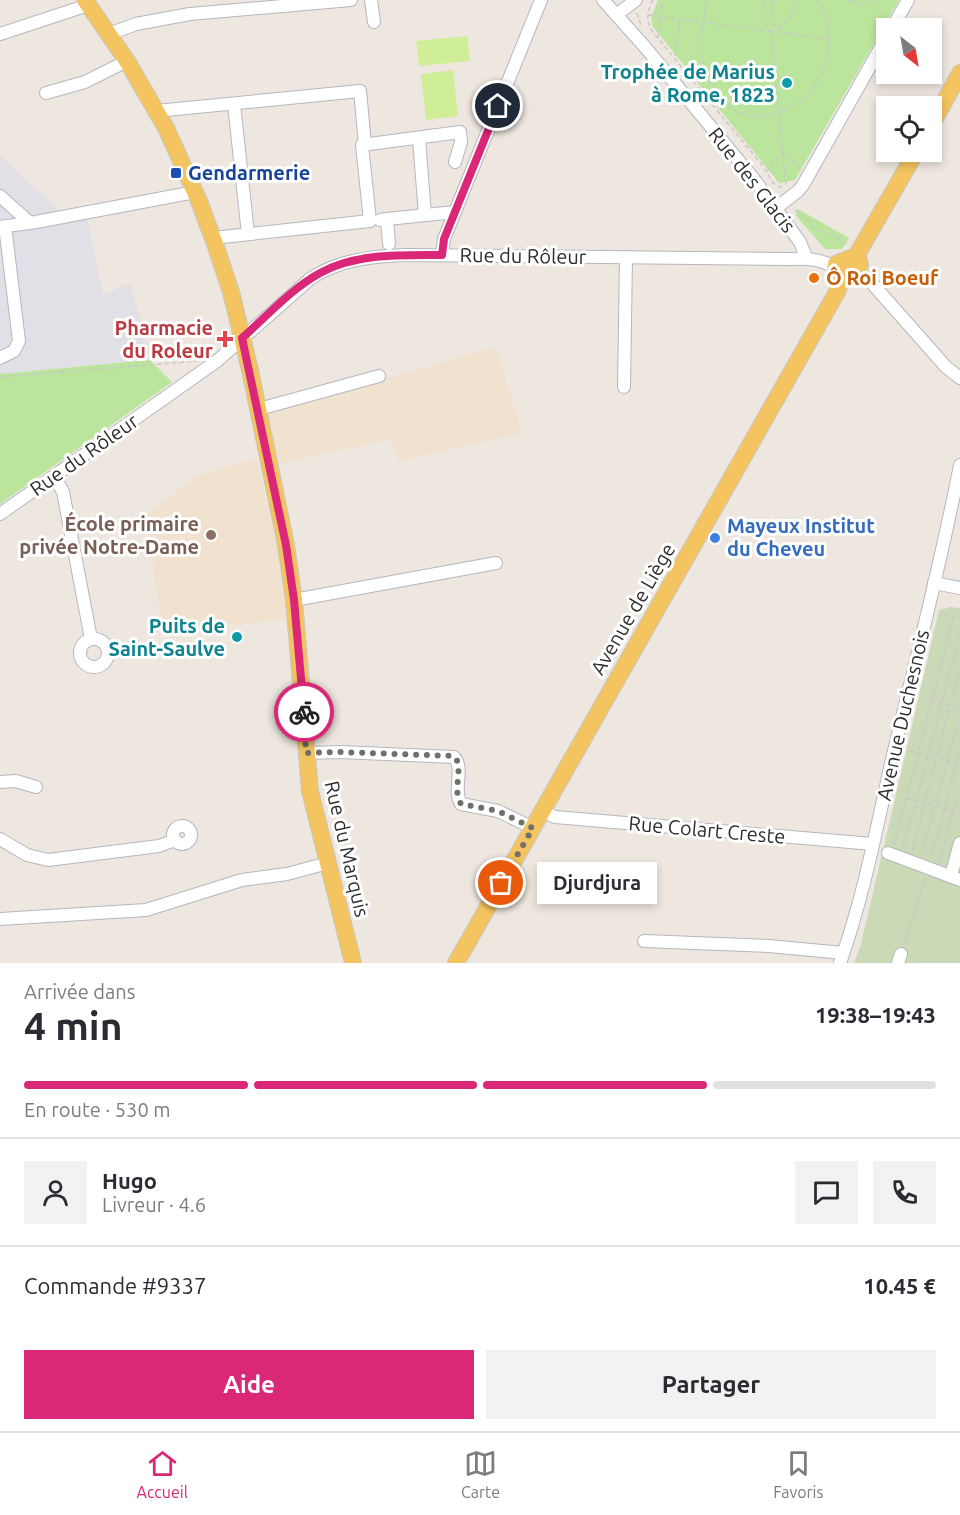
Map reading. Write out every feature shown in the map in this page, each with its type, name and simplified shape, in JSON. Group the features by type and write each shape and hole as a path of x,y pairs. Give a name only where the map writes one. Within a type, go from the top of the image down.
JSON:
{"main road":[{"name":"Rue du Marquis","path":"87,2 127,61 156,111 195,192 213,238 242,338 278,501 294,600 310,791 353,963"},
{"path":"942,106 960,73"},
{"name":"Avenue de Liège","path":"456,963 837,292 848,263 910,162"}],"street":[{"path":"109,34 136,24 182,15 351,0"},
{"path":"371,0 374,22"},
{"path":"442,255 443,243 455,212 541,0"},
{"name":"Rue des Glacis","path":"603,0 645,46 753,178 800,242 806,257"},
{"path":"616,15 636,0"},
{"path":"898,18 908,0"},
{"path":"0,34 87,2"},
{"path":"775,209 798,192 876,56"},
{"path":"46,93 85,82 127,61"},
{"path":"156,111 360,91 366,144"},
{"path":"234,104 248,234"},
{"path":"370,221 362,145 460,132 461,142 455,162"},
{"path":"419,139 425,215"},
{"path":"0,358 14,351 19,341 2,226 30,223 195,192"},
{"path":"0,196 30,223"},
{"path":"213,238 455,212"},
{"path":"387,219 389,244"},
{"name":"Rue du Rôleur","path":"0,514 209,366 305,284 327,269 381,257 442,255 806,257"},
{"path":"624,387 626,257"},
{"path":"806,257 848,263 870,281 946,367 960,378"},
{"path":"259,409 379,376"},
{"name":"Avenue Duchesnois","path":"842,958 854,921 873,844 960,465"},
{"path":"54,476 63,492 91,639"},
{"path":"294,600 496,563"},
{"path":"934,583 960,588"},
{"path":"306,753 454,757 458,763 457,796 461,804 498,811 533,828"},
{"path":"0,782 16,782 36,788"},
{"name":"Rue Colart Creste","path":"542,811 555,817 873,844"},
{"path":"0,839 27,855 48,860 163,846 175,840"},
{"path":"910,861 956,878 960,843"},
{"path":"0,919 146,910 242,880 287,873 328,863"},
{"path":"644,941 770,946 842,958"}],"path":[{"path":"653,0 648,22 658,39 763,166 765,173 779,189 787,188 771,9 773,0"},
{"path":"658,39 663,0"},
{"path":"706,0 702,50 703,65 710,83 720,99 735,111 765,117 780,112 805,98 819,79 827,59 830,39 826,16 818,0"},
{"path":"765,0 766,30"},
{"path":"778,32 802,0"},
{"path":"847,0 857,4 868,4 877,0"},
{"path":"648,15 830,39"},
{"path":"674,58 680,19"},
{"path":"642,26 648,22"},
{"path":"765,173 783,153"},
{"path":"783,153 810,173"},
{"path":"795,210 817,231 831,236 848,263"},
{"path":"0,377 193,361 203,362 209,366"},
{"path":"944,614 960,617"},
{"path":"910,861 906,798 954,616"},
{"path":"899,959 916,801 960,633"},
{"path":"910,861 960,669"},
{"path":"924,698 960,708"},
{"path":"910,861 935,806 960,715"},
{"path":"910,861 944,808 960,750"},
{"path":"910,751 960,764"},
{"path":"910,861 954,810 960,786"},
{"path":"906,798 960,812"}],"shaded area":[{"path":"0,155 58,210 88,221 103,295 130,283 150,360 0,374"},
{"path":"496,347 522,433 398,461 391,439 278,464 267,413"},
{"name":"École primaire privée Notre-Dame","path":"256,458 279,554 287,619 191,631 175,628 163,631 145,515 197,476"}],"green space":[{"path":"658,0 899,0 889,18 876,18 876,40 795,180 779,183 653,27 651,18"},
{"path":"467,36 470,61 419,66 416,41"},
{"path":"453,70 458,116 426,120 421,74"},
{"path":"798,209 849,238 842,249 825,249 798,218 796,214"},
{"path":"150,360 172,382 0,504 0,374"},
{"path":"950,607 960,608 960,963 854,963 861,944 939,610"}],"way so far":[{"path":"304,712 306,753 340,752 456,758 458,763 457,796 463,806 488,808 505,813 533,828 501,883"}],"place":[{"name":"Trophée de Marius à Rome, 1823","path":"787,83"},
{"name":"Gendarmerie","path":"176,173"},
{"name":"Ô Roi Boeuf","path":"814,278"},
{"name":"Pharmacie du Roleur","path":"225,339"},
{"name":"École primaire privée Notre-Dame","path":"211,535"},
{"name":"Mayeux Institut du Cheveu","path":"715,538"},
{"name":"Puits de Saint-Saulve","path":"237,637"},
{"name":"Djurdjura","path":"501,883"}],"route":[{"path":"304,712 294,600 286,545 242,338 305,284 327,269 381,257 442,255 444,239 498,106"}]}
